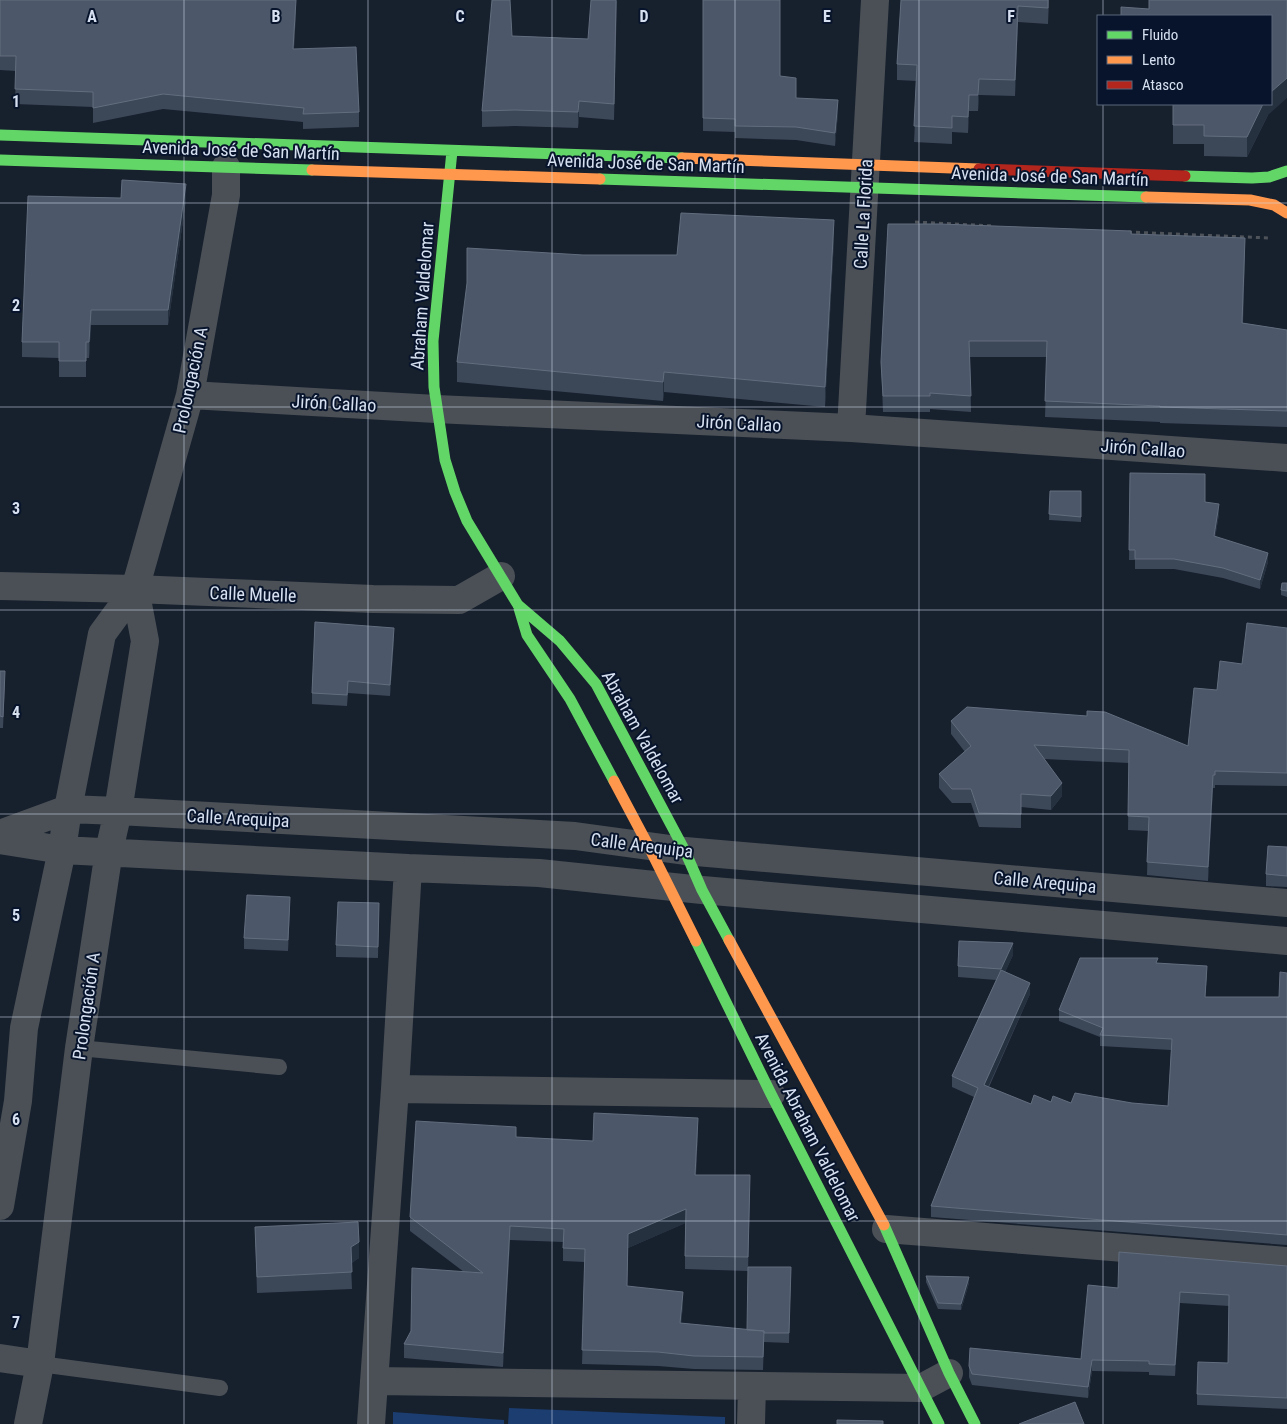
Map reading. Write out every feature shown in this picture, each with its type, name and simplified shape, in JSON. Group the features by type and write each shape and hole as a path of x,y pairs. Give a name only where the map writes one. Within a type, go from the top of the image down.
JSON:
{"main road":[{"name":"Avenida José de San Martín","path":"0,135 452,151 1250,200 1268,202 1287,213"},
{"name":"Abraham Valdelomar","path":"452,151 433,341 436,409 445,460 467,521 518,605 526,635 570,699 648,845"},
{"name":"Avenida José de San Martín","path":"0,160 449,174 1252,178 1269,177 1287,171"},
{"name":"Abraham Valdelomar","path":"518,605 544,625 584,667 596,684 685,851"},
{"name":"Avenida Abraham Valdelomar","path":"648,845 771,1094 939,1424"},
{"name":"Avenida Abraham Valdelomar","path":"685,851 702,890 886,1229 949,1374 975,1424"}],"street":[{"name":"Calle La Florida","path":"851,428 875,0"},
{"name":"Prolongación A","path":"0,1206 9,1101 62,850 68,809 102,634 135,589 190,394 226,195 226,167"},
{"name":"Jirón Callao","path":"190,394 436,409 851,428 1287,458"},
{"name":"Calle Muelle","path":"0,586 135,589 373,600 459,600 500,576"},
{"name":"Prolongación A","path":"28,1424 40,1364 80,1048 109,851 118,811 144,641 135,589"},
{"name":"Calle Arequipa","path":"0,834 68,809 118,811 575,836 685,851 1287,903"},
{"path":"0,840 62,850 538,873 702,890 1287,940"},
{"path":"371,1424 395,1089 408,868"},
{"path":"395,1089 771,1094"},
{"path":"886,1229 1287,1261"},
{"path":"0,1358 40,1364"},
{"path":"374,1382 921,1388 949,1374"},
{"path":"752,1386 752,1424"}],"lane":[{"path":"80,1048 279,1067"},
{"path":"40,1364 220,1388"}],"shaded area":[{"path":"509,1408 725,1417 725,1424 508,1424"},
{"path":"393,1412 504,1420 504,1424 393,1424"}],"building":[{"path":"0,0 296,0 293,49 356,47 359,112 303,114 304,108 163,94 93,108 93,92 15,89 16,56 0,56"},
{"path":"492,0 510,0 512,36 588,39 591,0 616,0 614,104 579,101 578,112 482,111"},
{"path":"703,0 780,0 780,76 796,78 796,98 838,100 835,133 796,127 735,126 735,119 703,118"},
{"path":"901,0 1048,0 1048,8 1018,6 1015,80 979,79 978,95 969,95 968,117 952,116 952,128 914,126 917,65 897,64"},
{"path":"1149,0 1287,0 1287,78 1272,91 1272,15 1121,15 1121,7 1149,9"},
{"path":"1173,105 1263,105 1247,137 1204,136 1204,125 1173,125"},
{"path":"122,180 186,184 168,310 91,310 89,342 86,342 86,361 59,361 59,342 22,342 28,196 121,198"},
{"path":"681,213 834,220 825,387 664,372 663,382 457,362 467,283 467,248 583,255 677,255"},
{"path":"888,224 1131,231 1131,234 1245,238 1242,323 1287,330 1287,411 1045,401 1047,341 969,341 971,396 930,393 930,396 883,396 881,362"},
{"path":"1130,473 1205,474 1205,502 1219,504 1214,536 1268,553 1260,580 1223,568 1174,559 1135,559 1135,550 1129,550"},
{"path":"1050,491 1081,491 1081,517 1049,514"},
{"path":"1282,583 1287,583 1287,591 1281,590"},
{"path":"315,622 394,628 390,685 348,681 347,695 312,693"},
{"path":"1247,623 1287,628 1287,773 1215,771 1215,775 1213,775 1208,867 1147,862 1149,817 1128,816 1129,750 1034,745 1062,783 1051,796 1021,794 1021,814 979,813 971,789 952,789 939,774 971,746 951,721 967,707 1087,716 1087,711 1105,712 1188,746 1194,688 1217,690 1220,661 1242,664"},
{"path":"0,671 5,671 3,717 0,716"},
{"path":"1268,846 1287,847 1287,876 1266,874"},
{"path":"247,895 290,897 288,940 244,938"},
{"path":"338,902 379,903 378,947 336,945"},
{"path":"959,941 1013,943 1001,969 958,966"},
{"path":"1080,958 1158,958 1156,963 1207,966 1205,997 1279,997 1280,972 1287,973 1287,1235 931,1206 978,1088 952,1076 1001,970 1030,983 984,1085 1031,1104 1034,1095 1051,1102 1053,1096 1071,1103 1075,1093 1132,1103 1168,1106 1172,1039 1100,1035 1103,1028 1059,1010"},
{"path":"594,1113 698,1118 695,1175 750,1175 748,1257 685,1256 686,1209 628,1234 627,1286 683,1292 680,1323 764,1331 763,1357 694,1356 658,1352 582,1350 585,1249 563,1248 564,1229 510,1226 503,1353 404,1344 411,1331 412,1268 483,1273 410,1217 416,1121 516,1127 516,1137 593,1141"},
{"path":"358,1222 359,1242 351,1247 352,1272 257,1277 255,1227"},
{"path":"1119,1252 1287,1266 1287,1398 1197,1394 1198,1362 1228,1363 1229,1295 1180,1292 1175,1365 1149,1364 1149,1361 1092,1360 1088,1387 972,1374 969,1366 970,1348 1081,1359 1088,1285 1118,1288"},
{"path":"748,1267 791,1267 789,1333 764,1333 764,1331 747,1330"},
{"path":"926,1276 969,1277 961,1304 938,1303"},
{"path":"1075,1402 1084,1424 1019,1424"},
{"path":"837,1420 883,1421 883,1424 837,1424"}],"traffic: fast":[{"path":"0,135 682,158"},
{"path":"452,151 433,341 434,387 445,460 467,521 518,605 527,635 570,699 614,781"},
{"path":"0,160 312,170"},
{"path":"1185,176 1252,178 1269,177 1287,171"},
{"path":"600,179 1146,197"},
{"path":"518,605 560,641 596,684 685,851 702,890 729,940"},
{"path":"696,941 771,1094 939,1424"},
{"path":"884,1225 949,1373 975,1424"}],"traffic: slow":[{"path":"682,158 979,169"},
{"path":"312,170 600,179"},
{"path":"1146,197 1250,200 1274,205 1287,213"},
{"path":"614,781 696,941"},
{"path":"729,940 884,1225"}],"traffic: jam":[{"path":"979,169 1185,176"}]}
